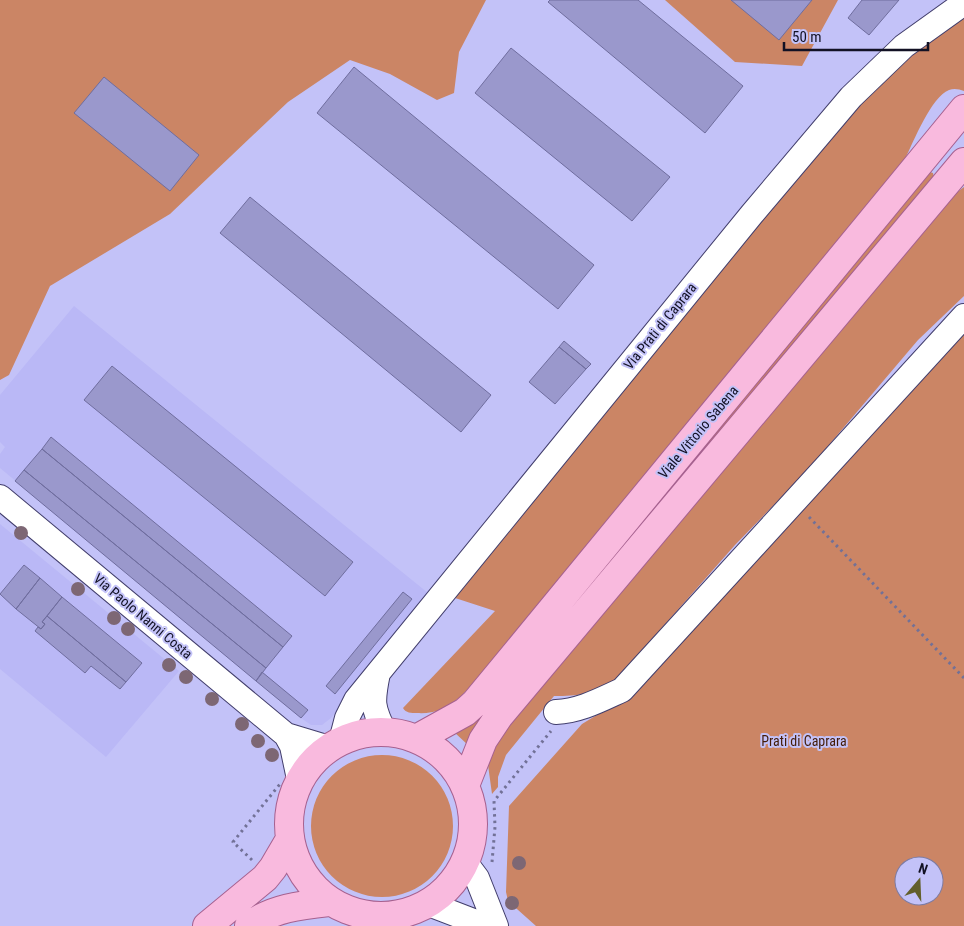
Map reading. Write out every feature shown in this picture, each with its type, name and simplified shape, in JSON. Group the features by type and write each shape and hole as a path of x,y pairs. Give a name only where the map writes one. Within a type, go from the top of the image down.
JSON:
{"main road":[{"name":"Viale Vittorio Sabena","path":"418,738 465,712 475,703 964,109"},
{"path":"466,783 483,740 499,716 964,162"},
{"path":"386,733 418,738 441,753 457,769 466,783 475,820 472,845 466,862 454,880 430,904 415,911 384,916 368,914 330,902 319,896 309,885 294,856 290,839 289,816 292,778 320,754 335,745 364,734 386,733"},
{"path":"207,926 265,878 290,839"},
{"path":"249,926 266,915 282,910 330,902"}],"street":[{"name":"Via Prati di Caprara","path":"335,745 356,700 752,214 852,97 904,46 964,3"},
{"path":"561,712 588,706 622,690 964,316"},
{"name":"Via Paolo Nanni Costa","path":"0,497 286,735 292,746 292,778"},
{"name":"Via Prati di Caprara","path":"379,671 373,700 376,714 386,733"},
{"name":"Via Paolo Nanni Costa","path":"286,735 335,745"},
{"path":"466,862 477,878 496,926"},
{"path":"430,904 486,926"}],"path":[{"path":"808,516 964,678"},
{"path":"491,870 495,827 494,801 561,712"},
{"path":"257,864 233,842 292,778"}],"shaded area":[{"path":"74,306 428,593 331,718 322,725 311,725 301,718 0,468 0,454 5,447 0,442 0,395"},
{"path":"0,524 179,671 106,757 0,669"}],"green space":[{"path":"0,0 486,0 459,52 454,93 437,100 390,74 350,60 288,102 170,214 50,286 9,375 0,380"},
{"path":"665,0 838,0 802,66 735,62"},
{"path":"964,13 964,91 949,90 936,101 924,120 905,159 482,673 462,695 447,707 428,713 411,713 406,711 403,708 495,611 452,597 637,365 898,59"},
{"path":"930,172 933,173 934,178 469,746 453,731"},
{"path":"964,187 964,296 918,340 806,472 735,545 615,681 600,689 586,693 554,696 506,755 498,777 498,787 492,794 488,765 497,738 818,353 956,193"},
{"name":"Prati di Caprara","path":"964,333 964,926 536,926 508,901 506,892 509,806 582,724 630,695"},
{"path":"382,755 396,756 409,760 422,767 432,776 441,786 448,799 452,812 452,840 448,853 441,866 432,876 422,885 409,892 396,896 382,897 368,896 355,892 342,885 332,876 323,866 316,853 312,840 311,826 312,812 316,799 323,786 332,776 342,767 355,760 368,756"}],"building":[{"path":"550,0 638,0 743,86 705,133 548,2"},
{"path":"731,0 812,0 779,40"},
{"path":"862,0 899,0 869,35 848,18"},
{"path":"511,48 670,177 632,221 475,93"},
{"path":"354,67 594,265 558,309 317,113"},
{"path":"104,77 199,155 170,191 74,113"},
{"path":"250,197 491,395 461,432 220,233"},
{"path":"564,341 591,364 586,369 559,347"},
{"path":"559,347 586,369 555,404 529,382"},
{"path":"112,366 353,562 325,596 84,400"},
{"path":"51,437 292,636 283,647 42,449"},
{"path":"42,449 283,647 266,668 24,470"},
{"path":"24,470 266,668 256,681 15,481"},
{"path":"24,565 40,578 16,609 0,594"},
{"path":"40,578 62,597 42,622 45,624 41,629 16,609"},
{"path":"403,592 412,599 335,694 326,686"},
{"path":"62,597 142,663 126,682 47,616"},
{"path":"47,616 126,682 120,689 91,666 85,673 35,631 38,627 41,629 45,624 42,622"},
{"path":"262,672 308,710 301,718 256,681"}]}
